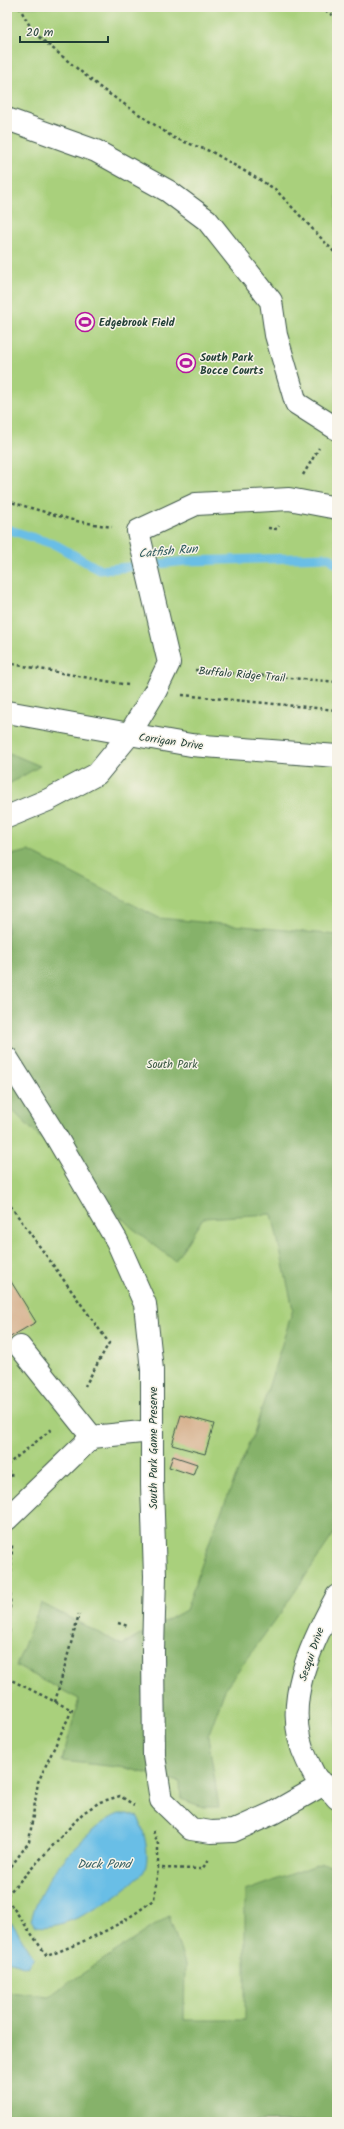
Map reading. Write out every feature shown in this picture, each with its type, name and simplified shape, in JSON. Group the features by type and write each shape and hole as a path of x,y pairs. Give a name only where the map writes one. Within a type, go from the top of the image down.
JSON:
{"street":[{"path":"7,119 96,151 168,191 207,220 271,301 276,335 296,403 337,429"},
{"path":"7,817 48,800 97,774 129,734 156,690 169,663 140,540 196,504 289,499 337,508"},
{"name":"Corrigan Drive","path":"7,712 191,745 337,756"},
{"name":"South Park Game Preserve","path":"7,1058 54,1133 117,1241 145,1304 152,1370 152,1485 155,1576 153,1651 154,1756 162,1800 191,1829 233,1831 273,1813 331,1791"},
{"path":"20,1347 92,1437"},
{"path":"7,1519 92,1437 152,1431"},
{"name":"Sesqui Drive","path":"331,1791 317,1778 302,1749 296,1716 302,1675 306,1662 316,1635 337,1596"}],"path":[{"path":"19,7 34,33 102,89 174,138 212,152 275,190 337,254"},
{"path":"320,7 337,18"},
{"path":"7,502 140,540"},
{"name":"Buffalo Ridge Trail","path":"169,663 199,671 337,682"},
{"path":"7,1202 109,1343 71,1411 55,1427 7,1465"},
{"path":"7,1471 12,1474 7,1482"},
{"path":"7,1638 9,1634 12,1541"},
{"path":"55,1702 79,1614"},
{"path":"7,1678 72,1710 38,1782 29,1842 7,1872"},
{"path":"7,1895 83,1813 100,1802 120,1796 137,1807"},
{"path":"7,1899 47,1956 107,1930 144,1908 154,1898 158,1868 158,1844 153,1830"},
{"path":"158,1868 202,1869 207,1863 224,1831"}],"green space":[{"name":"South Park","path":"7,7 337,7 337,2122 7,2122"},
{"path":"7,752 40,766 7,785"},
{"path":"29,851 159,918 337,935 337,1529 284,1608 226,1687 208,1736 219,1807 203,1807 181,1799 180,1782 126,1768 62,1761 79,1699 16,1666 41,1603 122,1645 186,1610 214,1529 254,1433 293,1309 272,1214 203,1218 175,1261 131,1227 7,1105 7,856"},
{"path":"322,1863 337,1866 337,2122 7,2122 7,1992 49,1996 169,1916 185,1964 184,2020 245,2020 245,1891"}],"water":[{"name":"Duck Pond","path":"119,1814 128,1814 138,1817 147,1852 146,1865 142,1874 116,1896 89,1912 60,1924 47,1927 35,1926 31,1920 36,1904 60,1864 96,1828"},
{"path":"7,1923 12,1923 34,1958 27,1967 7,1961"}],"building":[{"path":"7,1275 36,1322 7,1339"},
{"path":"181,1415 214,1424 205,1454 172,1445"},
{"path":"173,1456 197,1464 193,1475 169,1467"}],"waterway":[{"name":"Catfish Run","path":"7,529 56,545 100,570 187,561 329,557 337,564"}],"place":[{"name":"Edgebrook Field","path":"85,322"},
{"name":"South Park Bocce Courts","path":"186,363"}]}
